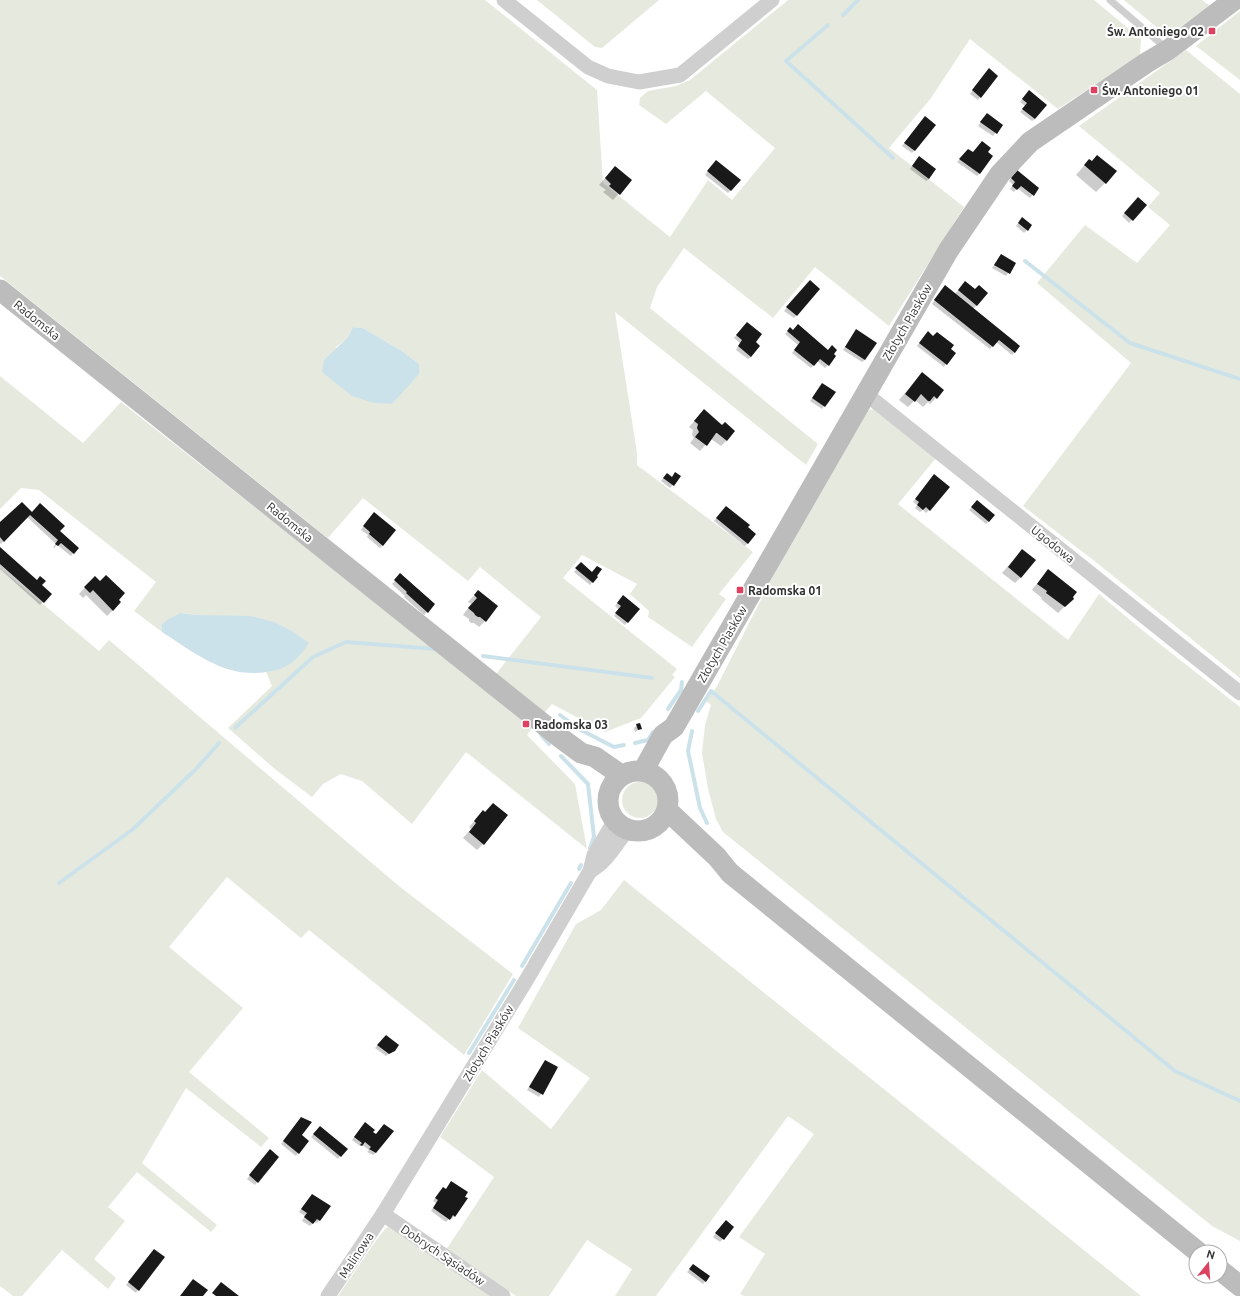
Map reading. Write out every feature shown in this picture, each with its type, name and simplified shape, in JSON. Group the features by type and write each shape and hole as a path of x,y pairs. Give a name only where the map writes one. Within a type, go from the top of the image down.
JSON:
{"street":[{"path":"504,0 588,67 608,76 639,82 680,75 772,0"},
{"name":"Złotych Piasków","path":"650,774 663,735 674,727 948,251 1000,174 1030,142 1146,63 1168,50 1234,0"},
{"name":"Radomska","path":"0,290 581,753 587,765 616,782"},
{"name":"Ugodowa","path":"866,394 1240,693"},
{"path":"627,772 650,774 663,783 667,790 668,797 662,817 643,831 635,831 621,825 610,813 608,797 616,782 627,772"},
{"path":"662,817 717,856 730,873 1188,1244"},
{"name":"Złotych Piasków","path":"383,1214 527,980 590,871 605,860 621,825"},
{"name":"Malinowa","path":"328,1296 383,1214"},
{"name":"Dobrych Sąsiadów","path":"383,1214 503,1296"},
{"path":"1228,1276 1240,1286"}],"lane":[{"path":"1110,0 1168,50"}],"shaded area":[{"path":"0,0 485,0 597,90 603,183 670,237 708,180 732,200 775,148 706,91 666,124 639,105 640,98 648,91 676,86 690,80 788,0 1094,0 1141,39 1140,55 1058,109 970,39 931,98 889,148 964,207 889,326 815,267 773,318 684,248 657,287 650,308 818,444 806,465 615,312 637,453 637,465 753,552 719,594 726,599 692,647 648,617 649,611 630,594 637,584 582,555 563,578 677,669 672,675 675,677 641,718 605,732 552,704 544,713 496,674 541,617 480,567 468,581 363,498 328,538 0,276","holes":["353,327 363,328 402,351 419,364 419,374 335,348 348,337"]},
{"path":"537,0 659,0 602,48 595,47"},
{"path":"1124,0 1202,0 1210,6 1167,36"},
{"path":"1240,11 1240,80 1196,46"},
{"path":"1186,50 1240,94 1240,678 1097,563 1023,506 1131,363 1037,283 1085,225 1137,263 1170,225 1148,207 1160,193 1079,126"},
{"path":"0,376 83,443 121,402 533,726 527,735 575,784 587,849 466,752 412,824 362,781 341,774 323,784 312,797 276,770 228,728 272,686 266,672 287,666 198,615 180,613 161,625 162,632 134,611 156,582 39,490 21,488 0,509"},
{"path":"874,409 936,458 898,504 1068,640 1099,594 1142,630 1240,707 1240,1241 1212,1226 723,832 716,819 708,789 702,753 705,725 711,705 706,701 717,686 771,580 864,411"},
{"path":"0,568 99,651 109,640 399,886 513,974 464,1055 309,930 301,938 227,877 169,947 243,1008 189,1072 269,1138 261,1147 186,1088 142,1163 217,1225 211,1232 137,1172 108,1207 125,1221 94,1259 116,1278 108,1289 62,1250 22,1296 13,1296 0,1286"},
{"path":"644,782 653,787 657,793 657,807 653,813 644,818 636,818 627,813 623,807 622,796 627,787 633,783"},
{"path":"624,880 1141,1296 744,1296 740,1294 765,1254 739,1237 814,1134 788,1116 656,1296 615,1296 632,1269 587,1240 549,1296 516,1296 446,1250 494,1177 440,1137 482,1070 551,1129 590,1078 518,1028 576,924 601,910"},
{"path":"390,1226 493,1296 338,1296 377,1239 386,1228"}],"water":[{"path":"353,327 363,328 402,351 419,364 419,374 392,404 374,403 352,396 322,372 324,360 348,337"},
{"path":"180,613 198,615 251,616 274,622 292,631 309,643 297,658 282,668 260,673 237,672 204,659 162,632 161,625"}],"building":[{"path":"989,68 998,76 981,98 972,90"},
{"path":"1029,90 1047,105 1035,119 1022,109 1027,103 1022,99"},
{"path":"987,113 1003,125 997,134 980,122"},
{"path":"925,116 936,125 915,151 904,143"},
{"path":"982,141 991,148 988,152 993,156 980,174 959,159 968,149 973,152"},
{"path":"1097,155 1117,171 1106,184 1084,165 1089,159 1092,161"},
{"path":"919,156 936,169 929,179 912,166"},
{"path":"716,160 741,180 731,191 707,171"},
{"path":"615,166 632,180 620,195 609,186 611,184 605,178"},
{"path":"1017,170 1039,188 1034,196 1021,186 1017,190 1012,186 1015,182 1011,178"},
{"path":"1138,197 1147,205 1133,221 1124,213"},
{"path":"1022,217 1032,225 1028,231 1018,223"},
{"path":"1001,254 1016,263 1010,274 994,265"},
{"path":"810,280 820,289 797,316 786,307"},
{"path":"965,281 975,289 979,285 988,293 977,306 958,290"},
{"path":"945,285 1020,346 1015,353 999,340 993,347 934,300"},
{"path":"747,322 762,334 756,342 760,346 751,357 738,346 742,340 736,335"},
{"path":"798,324 828,350 832,345 837,350 834,354 836,356 829,366 820,359 814,366 794,350 800,342 787,331 790,327 793,330"},
{"path":"856,329 877,343 865,360 845,347"},
{"path":"928,331 933,336 937,332 954,345 951,349 956,353 947,365 919,343"},
{"path":"922,372 944,390 937,399 934,396 930,401 928,401 921,394 915,402 905,394"},
{"path":"822,383 836,392 825,407 812,398"},
{"path":"704,409 722,425 725,422 735,431 727,441 716,433 707,446 695,437 699,432 697,428 698,424 694,421"},
{"path":"675,472 681,476 674,486 663,478 667,473 672,477"},
{"path":"934,474 950,487 930,511 926,507 923,510 917,505 919,502 915,499"},
{"path":"977,500 995,515 989,522 971,507"},
{"path":"22,502 32,512 40,503 65,526 60,531 79,548 74,554 61,543 58,546 55,544 58,540 30,515 4,542 0,537 0,522"},
{"path":"726,506 750,525 748,527 756,534 748,544 716,518"},
{"path":"374,512 396,530 383,546 369,534 370,532 363,526"},
{"path":"0,547 37,580 40,576 46,581 42,585 52,594 44,603 0,564"},
{"path":"1022,549 1036,560 1021,578 1008,567"},
{"path":"581,562 592,572 597,566 602,569 593,583 575,568"},
{"path":"1048,569 1077,592 1073,597 1074,599 1065,607 1046,593 1047,591 1037,584"},
{"path":"400,573 435,604 428,613 394,580"},
{"path":"106,575 125,593 119,600 121,602 113,611 93,590 90,593 84,587 95,576 100,581"},
{"path":"478,590 498,606 486,622 475,615 468,608 477,598 474,595"},
{"path":"623,595 640,609 628,623 615,613 621,606 617,603"},
{"path":"640,723 642,729 638,730 636,724"},
{"path":"493,803 508,815 484,845 469,832 476,823 474,821 483,810 485,812"},
{"path":"386,1035 399,1045 395,1051 389,1054 377,1045"},
{"path":"545,1060 558,1067 543,1095 529,1087"},
{"path":"301,1117 312,1122 302,1135 309,1141 299,1154 283,1141"},
{"path":"365,1122 375,1130 373,1132 376,1134 384,1124 394,1131 376,1153 369,1149 371,1147 365,1142 362,1146 360,1145 362,1143 354,1137"},
{"path":"320,1126 348,1149 341,1157 313,1134"},
{"path":"270,1149 279,1157 258,1183 249,1175"},
{"path":"451,1181 468,1192 465,1197 468,1198 455,1217 453,1215 450,1220 433,1208 438,1200 435,1198 443,1187 446,1189"},
{"path":"312,1194 331,1206 320,1221 317,1219 313,1224 304,1217 307,1213 301,1209"},
{"path":"726,1220 734,1227 724,1240 715,1233"},
{"path":"154,1249 165,1257 139,1291 128,1282"},
{"path":"693,1264 710,1276 706,1282 689,1269"},
{"path":"193,1279 208,1290 203,1296 180,1296"},
{"path":"221,1282 239,1296 216,1296 212,1293"}],"waterway":[{"path":"843,15 858,0"},
{"path":"828,25 786,61 893,158"},
{"path":"1025,261 1130,343 1240,379"},
{"path":"235,728 313,657 346,642 436,649"},
{"path":"483,656 652,678"},
{"path":"668,709 681,690 682,682"},
{"path":"698,711 711,691 1175,1071 1240,1101"},
{"path":"560,715 579,729 614,747 624,745"},
{"path":"692,731 688,751 700,808 707,823"},
{"path":"635,743 648,740 653,732"},
{"path":"541,735 549,744"},
{"path":"59,883 132,830 196,769 219,743"},
{"path":"561,756 588,784 594,837 590,848"},
{"path":"579,869 581,865"},
{"path":"522,966 571,883"},
{"path":"469,1053 514,980"}],"place":[{"name":"Św. Antoniego 02","path":"1212,31"},
{"name":"Św. Antoniego 01","path":"1094,90"},
{"name":"Radomska 01","path":"740,590"},
{"name":"Radomska 03","path":"526,724"}]}
